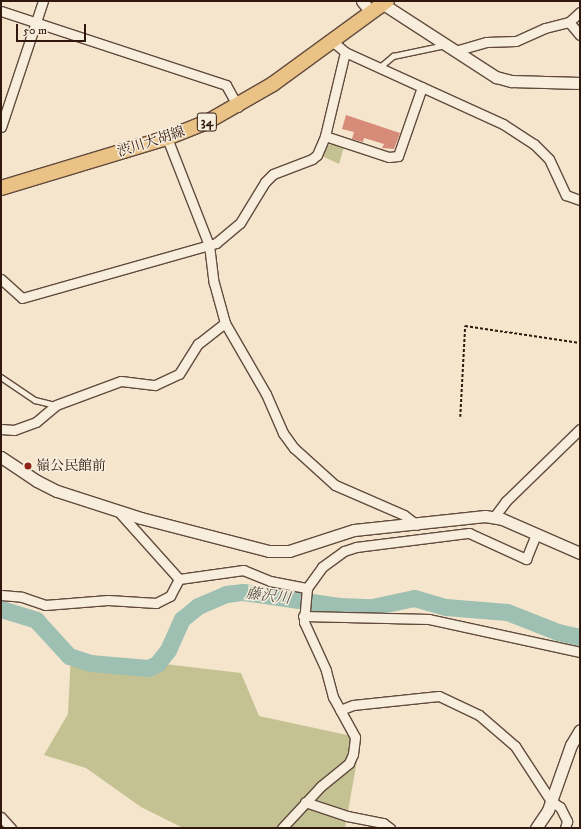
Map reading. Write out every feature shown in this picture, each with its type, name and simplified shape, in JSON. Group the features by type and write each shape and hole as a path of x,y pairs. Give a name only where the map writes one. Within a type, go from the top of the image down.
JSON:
{"main road":[{"name":"渋川大胡線","path":"1,188 167,138 238,107 332,42 380,6"}],"street":[{"path":"1,127 43,1"},
{"path":"362,1 380,6 489,73 503,79 580,83"},
{"path":"1,11 226,85 238,107"},
{"path":"455,51 486,42 516,41 545,28 569,22 580,12"},
{"path":"569,22 580,35"},
{"path":"332,42 346,52 503,124 534,144 549,159 566,195 580,200"},
{"path":"1,279 22,298 209,245 220,240 240,223 265,182 273,174 315,158 325,136 346,52"},
{"path":"325,136 389,157 398,156 422,87"},
{"path":"167,138 209,245 214,284 225,323 266,394 283,433 294,448 335,485 404,515 417,525"},
{"path":"1,429 14,430 36,422 56,405 121,381 155,385 178,374 198,344 225,323"},
{"path":"494,517 506,501 579,432"},
{"path":"1,456 37,481 57,491 117,510 276,552 295,550 354,530 417,525 468,516 494,517 580,553"},
{"path":"117,510 179,579"},
{"path":"282,828 305,802 349,764 353,754 355,737 333,697 326,670 304,622 307,590 329,560 356,547 469,533 526,559 536,534"},
{"path":"179,579 242,570 270,581 307,590"},
{"path":"1,595 22,597 45,605 82,604 108,600 156,603 173,593 179,579"},
{"path":"304,614 429,619 580,652"},
{"path":"340,710 353,705 439,696 479,715 515,746 551,801 560,807 567,821 565,828"},
{"path":"536,828 551,801 571,745 580,730"},
{"path":"305,802 347,816 383,823 390,828"},
{"path":"1,817 11,828"}],"lane":[{"path":"380,67 393,56 445,45"},
{"path":"1,377 34,400 56,405"}],"path":[{"path":"460,418 465,326 580,343"}],"shaded area":[{"path":"333,143 344,147 339,164 322,156 327,146"},
{"path":"71,653 241,673 259,716 361,738 345,828 183,828 141,807 86,768 44,755 68,714"}],"building":[{"path":"346,115 400,133 394,149 382,148 384,144 364,138 363,142 352,139 354,132 342,129"}],"waterway":[{"name":"藤沢川","path":"1,609 36,620 69,656 90,663 148,668 157,664 168,650 182,619 198,606 226,594 243,592 339,606 372,607 414,598 446,607 507,612 558,632 580,637"}],"place":[{"name":"嶺公民館前","path":"28,466"}]}
